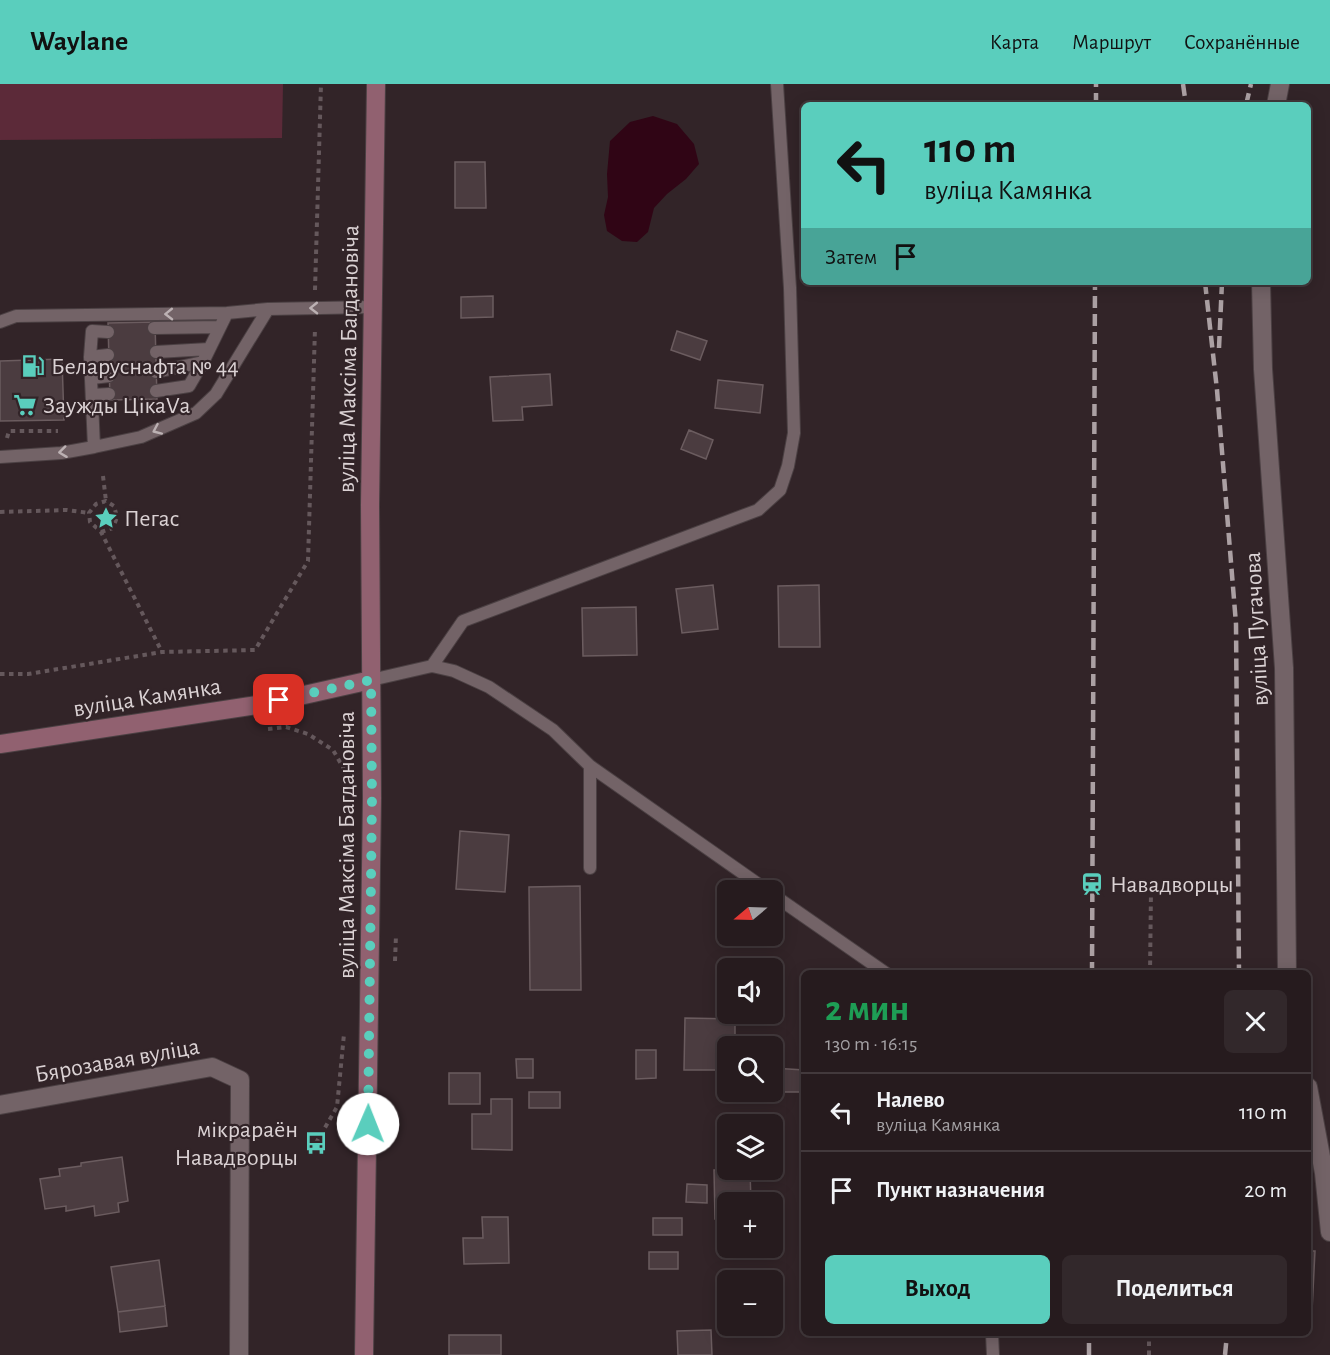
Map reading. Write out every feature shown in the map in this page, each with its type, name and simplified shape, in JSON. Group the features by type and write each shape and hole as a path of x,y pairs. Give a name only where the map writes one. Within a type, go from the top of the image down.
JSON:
{"main road":[{"name":"вуліца Максіма Багдановіча","path":"364,1355 372,798 370,505 376,84"},
{"name":"вуліца Камянка","path":"0,744 264,704 371,680"}],"street":[{"path":"1277,102 1280,84"},
{"name":"вуліца Пугачова","path":"1261,285 1263,369 1284,668 1287,970"},
{"name":"Бярозавая вуліца","path":"0,1105 212,1067 240,1080 239,1355"},
{"path":"1311,1103 1324,1173 1330,1232"}],"lane":[{"path":"432,666 463,621 758,510 780,490 788,466 794,433 790,288 777,84"},
{"path":"0,322 16,316 228,313 268,309 373,307"},
{"path":"0,457 61,453 141,437 196,413 216,394 268,309"},
{"path":"156,391 189,386 228,313"},
{"path":"90,315 94,447"},
{"path":"154,328 220,327"},
{"path":"92,331 108,332"},
{"path":"156,352 209,349"},
{"path":"90,357 108,355"},
{"path":"156,372 202,362"},
{"path":"92,378 109,376"},
{"path":"92,395 109,394"},
{"path":"371,680 432,666 454,671 489,687 553,730 590,765 752,880"},
{"path":"590,765 590,868"},
{"path":"783,902 880,970"},
{"path":"992,1336 993,1355"}],"path":[{"path":"0,674 27,674 162,652 255,650 308,561 321,84"},
{"path":"0,457 9,431 67,431"},
{"path":"103,476 106,501"},
{"path":"101,532 113,528 117,517 114,506 106,501 96,504 89,513 90,522 101,532 162,652"},
{"path":"0,512 67,510 89,513"},
{"path":"268,729 286,728 308,734 333,750 349,777"},
{"path":"1150,970 1151,891"},
{"path":"316,1143 336,1107 344,1025"},
{"path":"1149,1336 1149,1355"}],"shaded area":[{"path":"0,84 283,84 282,138 0,140"},
{"path":"653,116 677,124 694,144 699,164 654,208 648,232 637,242 622,241 607,231 604,215 608,197 607,174 610,141 630,122"}],"building":[{"path":"455,162 485,162 486,208 455,208"},
{"path":"493,296 493,317 461,318 461,297"},
{"path":"155,322 157,399 110,400 108,323"},
{"path":"677,331 707,341 700,360 671,350"},
{"path":"62,359 64,420 0,421 0,361"},
{"path":"550,374 552,405 522,407 523,420 493,421 490,377"},
{"path":"718,380 763,385 760,413 715,408"},
{"path":"689,430 713,440 706,459 681,449"},
{"path":"713,585 718,629 682,633 676,589"},
{"path":"819,585 820,647 779,647 778,586"},
{"path":"636,607 637,655 583,656 582,608"},
{"path":"460,831 509,835 505,892 456,889"},
{"path":"580,886 581,990 530,990 529,887"},
{"path":"685,1018 717,1019 717,1024 735,1024 735,1036 717,1036 717,1070 684,1070"},
{"path":"636,1050 656,1050 656,1078 636,1079"},
{"path":"516,1059 533,1059 533,1078 517,1078"},
{"path":"783,1069 801,1070 801,1092 783,1092"},
{"path":"449,1073 480,1073 480,1104 449,1104"},
{"path":"529,1092 560,1092 560,1108 529,1108"},
{"path":"491,1099 512,1099 512,1150 472,1149 472,1114 491,1114"},
{"path":"122,1157 128,1201 118,1203 119,1212 95,1216 94,1206 66,1211 66,1206 45,1209 40,1179 60,1176 59,1169 81,1166 81,1163"},
{"path":"714,1170 717,1170 717,1180 750,1180 751,1192 717,1192 717,1219 715,1219"},
{"path":"687,1184 707,1185 707,1203 686,1202"},
{"path":"482,1217 508,1217 509,1263 464,1264 463,1238 483,1238"},
{"path":"653,1218 682,1218 682,1235 653,1235"},
{"path":"1311,1251 1315,1251 1312,1311"},
{"path":"649,1252 678,1252 678,1269 649,1269"},
{"path":"159,1260 165,1306 118,1312 111,1267"},
{"path":"165,1306 167,1326 120,1332 118,1312"},
{"path":"711,1330 712,1355 678,1355 677,1331"},
{"path":"449,1335 501,1335 501,1355 449,1355"}],"railway":[{"path":"1096,84 1096,102"},
{"path":"1183,84 1186,102"},
{"path":"1247,102 1251,84"},
{"path":"1092,970 1095,285"},
{"path":"1205,285 1217,390 1236,624 1239,970"},
{"path":"1219,348 1222,285"},
{"path":"1089,1336 1089,1355"},
{"path":"1225,1355 1227,1336"}],"place":[{"name":"Беларуснафта № 44","path":"33,366"},
{"name":"Заужды ЦікаVа","path":"25,405"},
{"name":"Пегас","path":"106,518"},
{"name":"Навадворцы","path":"1092,884"},
{"name":"мікрараён Навадворцы","path":"316,1143"}],"route":[{"path":"279,700 371,680 368,1124"}]}
